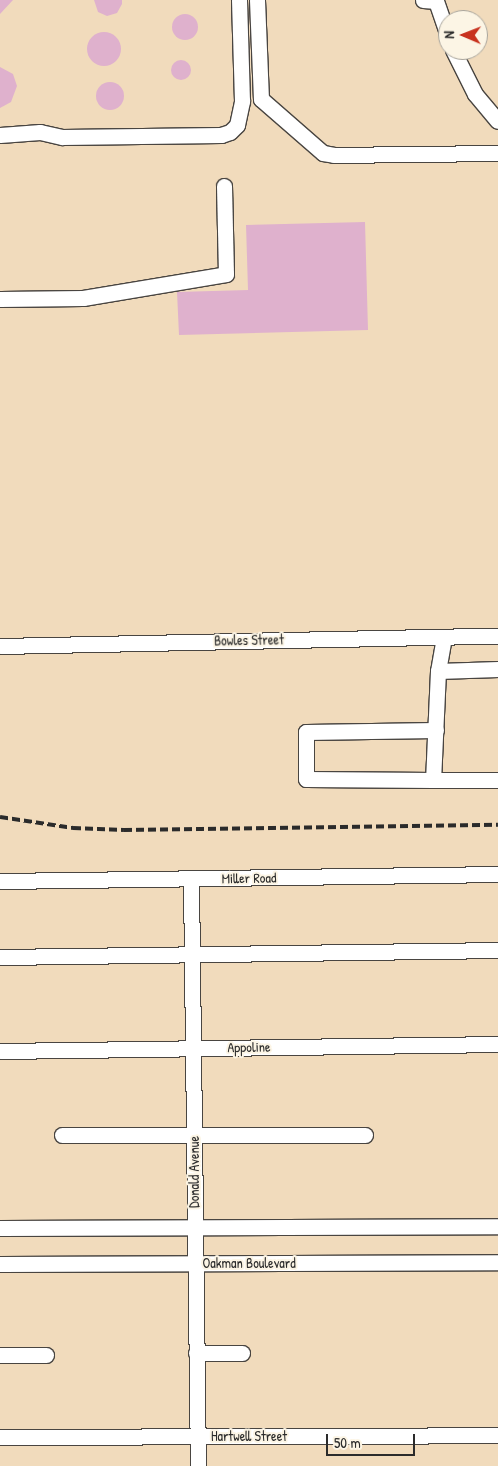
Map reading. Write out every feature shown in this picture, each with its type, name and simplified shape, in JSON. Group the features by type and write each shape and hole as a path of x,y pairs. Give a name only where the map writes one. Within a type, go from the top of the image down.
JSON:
{"street":[{"path":"0,135 40,132 62,137 221,135 230,132 240,115 242,101 239,0"},
{"path":"257,0 261,99 323,153 334,155 498,153"},
{"path":"459,60 475,94 498,121"},
{"path":"0,299 83,298 226,274 224,186"},
{"name":"Bowles Street","path":"0,646 498,636"},
{"path":"433,780 438,671 444,637"},
{"path":"438,671 498,669"},
{"path":"436,730 306,732 306,780 498,780"},
{"name":"Miller Road","path":"0,881 498,874"},
{"name":"Donald Avenue","path":"191,879 198,1466"},
{"path":"0,957 498,950"},
{"name":"Appoline","path":"0,1051 498,1044"},
{"path":"62,1135 365,1135"},
{"path":"0,1228 498,1226"},
{"name":"Oakman Boulevard","path":"0,1264 498,1262"},
{"path":"196,1354 242,1353"},
{"path":"0,1355 46,1355"},
{"name":"Hartwell Street","path":"0,1437 498,1435"}],"building":[{"path":"0,0 13,0 0,14"},
{"path":"94,0 122,0 122,4 117,13 107,16 98,12"},
{"path":"185,14 194,18 198,27 194,36 185,40 176,36 172,27 176,18"},
{"path":"104,32 111,33 116,37 120,42 120,56 116,61 111,65 104,66 97,65 92,61 88,56 87,49 88,42 92,37 97,33"},
{"path":"181,60 188,63 191,70 188,77 181,80 174,77 171,70 174,63"},
{"path":"0,67 13,74 17,86 11,102 0,108"},
{"path":"110,82 120,86 124,96 120,106 110,110 100,106 96,96 100,86"},
{"path":"365,222 368,330 179,335 177,292 248,290 246,225"}],"railway":[{"path":"0,817 73,828 124,830 498,825"}]}
